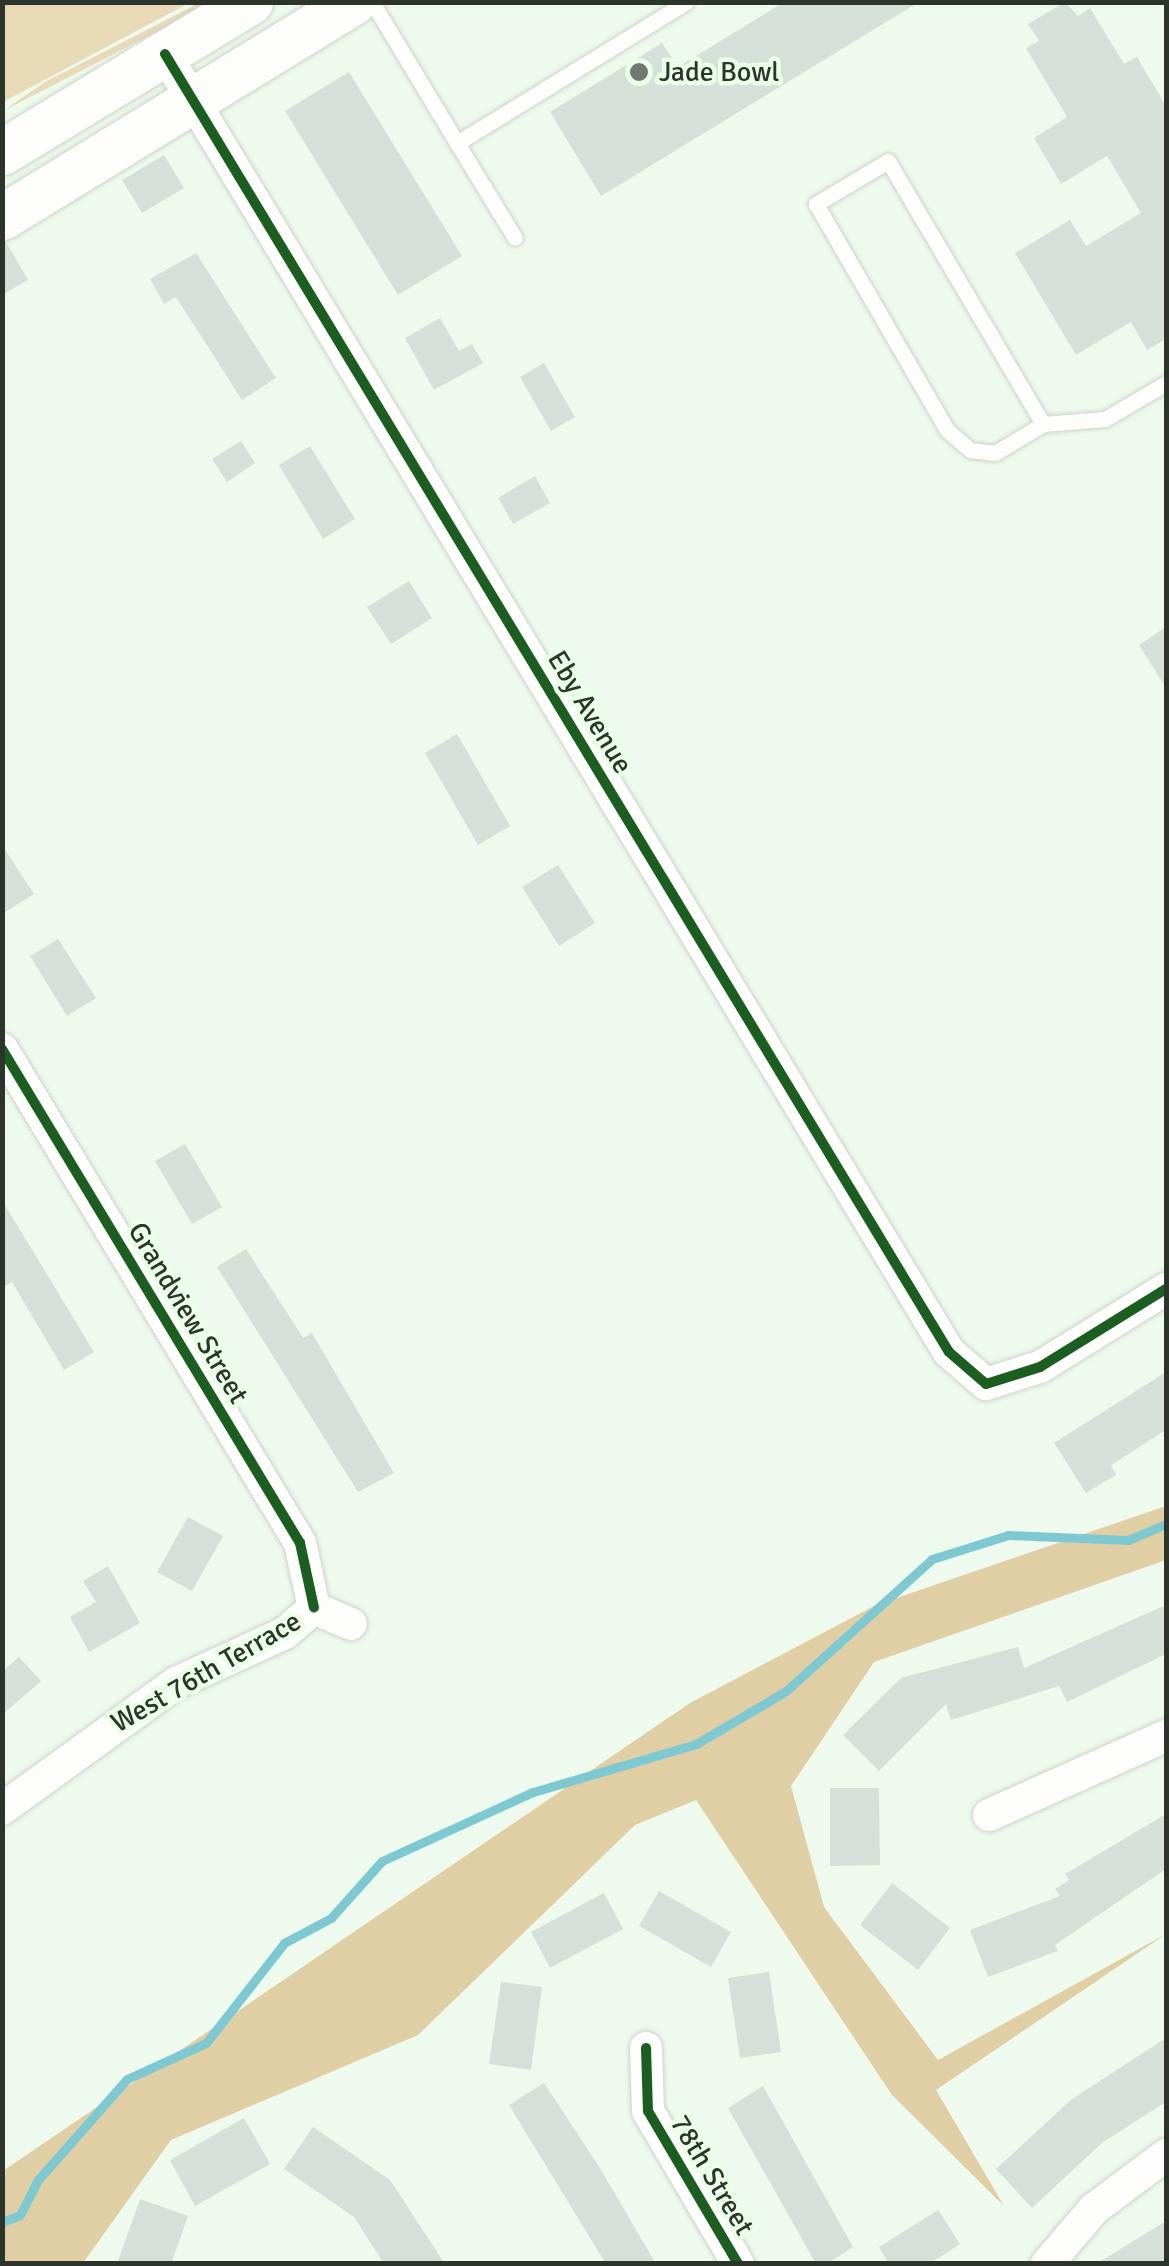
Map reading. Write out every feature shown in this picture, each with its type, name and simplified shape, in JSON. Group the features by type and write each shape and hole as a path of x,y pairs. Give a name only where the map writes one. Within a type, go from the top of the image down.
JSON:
{"main road":[{"path":"2,152 250,2"},
{"path":"2,217 353,2"}],"street":[{"name":"Eby Avenue","path":"165,54 949,1352 986,1384 1040,1367 1166,1289"},
{"name":"Grandview Street","path":"2,1049 300,1543 314,1608"},
{"path":"314,1608 351,1624"},
{"name":"West 76th Terrace","path":"2,1809 176,1683 285,1633 314,1608"},
{"path":"989,1816 1166,1736"},
{"name":"78th Street","path":"646,2048 648,2111 738,2264"},
{"path":"1048,2264 1094,2209 1166,2155"}],"lane":[{"path":"372,2 515,238"},
{"path":"457,142 686,2"},
{"path":"1043,424 888,160 816,204 947,430 970,450 996,453 1043,424 1105,420 1166,383"}],"shaded area":[{"path":"3,2 189,2 189,3 3,102"},
{"path":"199,3 213,3 3,111 45,82"},
{"path":"1166,1506 1166,1560 874,1662 791,1786 824,1907 938,2060 1166,1934 936,2090 1004,2206 892,2095 696,1800 635,1825 418,2035 171,2140 83,2263 3,2263 3,2171 690,1703 876,1605"}],"building":[{"path":"784,2 919,2 601,196 550,112 662,43 678,67"},
{"path":"1065,2 1078,16 1090,8 1124,64 1137,57 1166,106 1166,339 1147,350 1131,322 1076,355 1015,253 1070,220 1086,246 1141,213 1107,156 1061,184 1034,138 1067,117 1026,48 1039,41 1028,24"},
{"path":"349,72 462,256 398,295 285,111"},
{"path":"164,155 184,188 142,213 122,180"},
{"path":"6,242 28,280 2,295 2,243"},
{"path":"196,253 276,378 242,400 176,297 164,304 150,279"},
{"path":"440,318 459,351 472,344 483,363 434,390 405,338"},
{"path":"544,363 575,417 551,431 520,377"},
{"path":"241,441 255,463 227,482 212,459"},
{"path":"310,446 355,519 323,539 279,465"},
{"path":"535,476 550,503 513,524 498,498"},
{"path":"409,581 432,618 391,644 367,607"},
{"path":"1166,627 1166,688 1139,645"},
{"path":"457,734 510,826 478,845 425,753"},
{"path":"2,845 34,894 2,914"},
{"path":"558,865 595,923 559,946 522,887"},
{"path":"58,939 96,998 67,1016 30,956"},
{"path":"185,1144 222,1207 192,1224 155,1161"},
{"path":"2,1200 94,1352 64,1370 12,1282 2,1288"},
{"path":"246,1249 303,1338 312,1333 394,1473 358,1492 217,1267"},
{"path":"1166,1372 1166,1430 1111,1465 1116,1475 1086,1493 1054,1443"},
{"path":"188,1517 223,1536 192,1591 157,1572"},
{"path":"108,1566 140,1623 89,1652 70,1617 96,1602 83,1581"},
{"path":"1166,1605 1166,1654 1067,1702 1059,1686 951,1720 946,1704 879,1771 843,1735 901,1678 1018,1647 1024,1668"},
{"path":"19,1657 41,1681 2,1715 2,1672"},
{"path":"830,1788 879,1788 880,1865 830,1866"},
{"path":"1166,1814 1166,1869 1055,1945 1058,1951 988,1977 970,1930 1060,1896 1055,1889 1069,1880 1065,1874"},
{"path":"892,1883 950,1928 918,1970 860,1925"},
{"path":"659,1891 731,1932 711,1967 639,1926"},
{"path":"604,1893 623,1929 550,1968 531,1932"},
{"path":"769,1972 781,2052 740,2058 728,1978"},
{"path":"501,1982 542,1987 531,2070 489,2064"},
{"path":"1166,2038 1166,2102 1103,2142 1032,2208 996,2169 1072,2099"},
{"path":"544,2083 656,2264 606,2264 509,2105"},
{"path":"763,2086 853,2247 827,2264 816,2264 728,2108"},
{"path":"244,2118 270,2164 195,2206 170,2160"},
{"path":"313,2127 390,2180 445,2264 384,2264 354,2217 284,2169"},
{"path":"140,2199 188,2216 171,2264 117,2264"},
{"path":"938,2210 960,2244 929,2264 889,2264 879,2247"},
{"path":"1166,2221 1166,2264 1096,2264"}],"waterway":[{"path":"2,2222 20,2215 37,2181 127,2079 206,2043 284,1943 331,1918 382,1861 533,1792 696,1744 786,1691 932,1559 1008,1535 1128,1540 1166,1524"}],"cycle path":[{"path":"165,54 949,1352 986,1384 1040,1367 1166,1289"},
{"path":"2,1049 300,1543 314,1608"},
{"path":"646,2048 648,2111 738,2264"}],"place":[{"name":"Jade Bowl","path":"639,72"}]}
